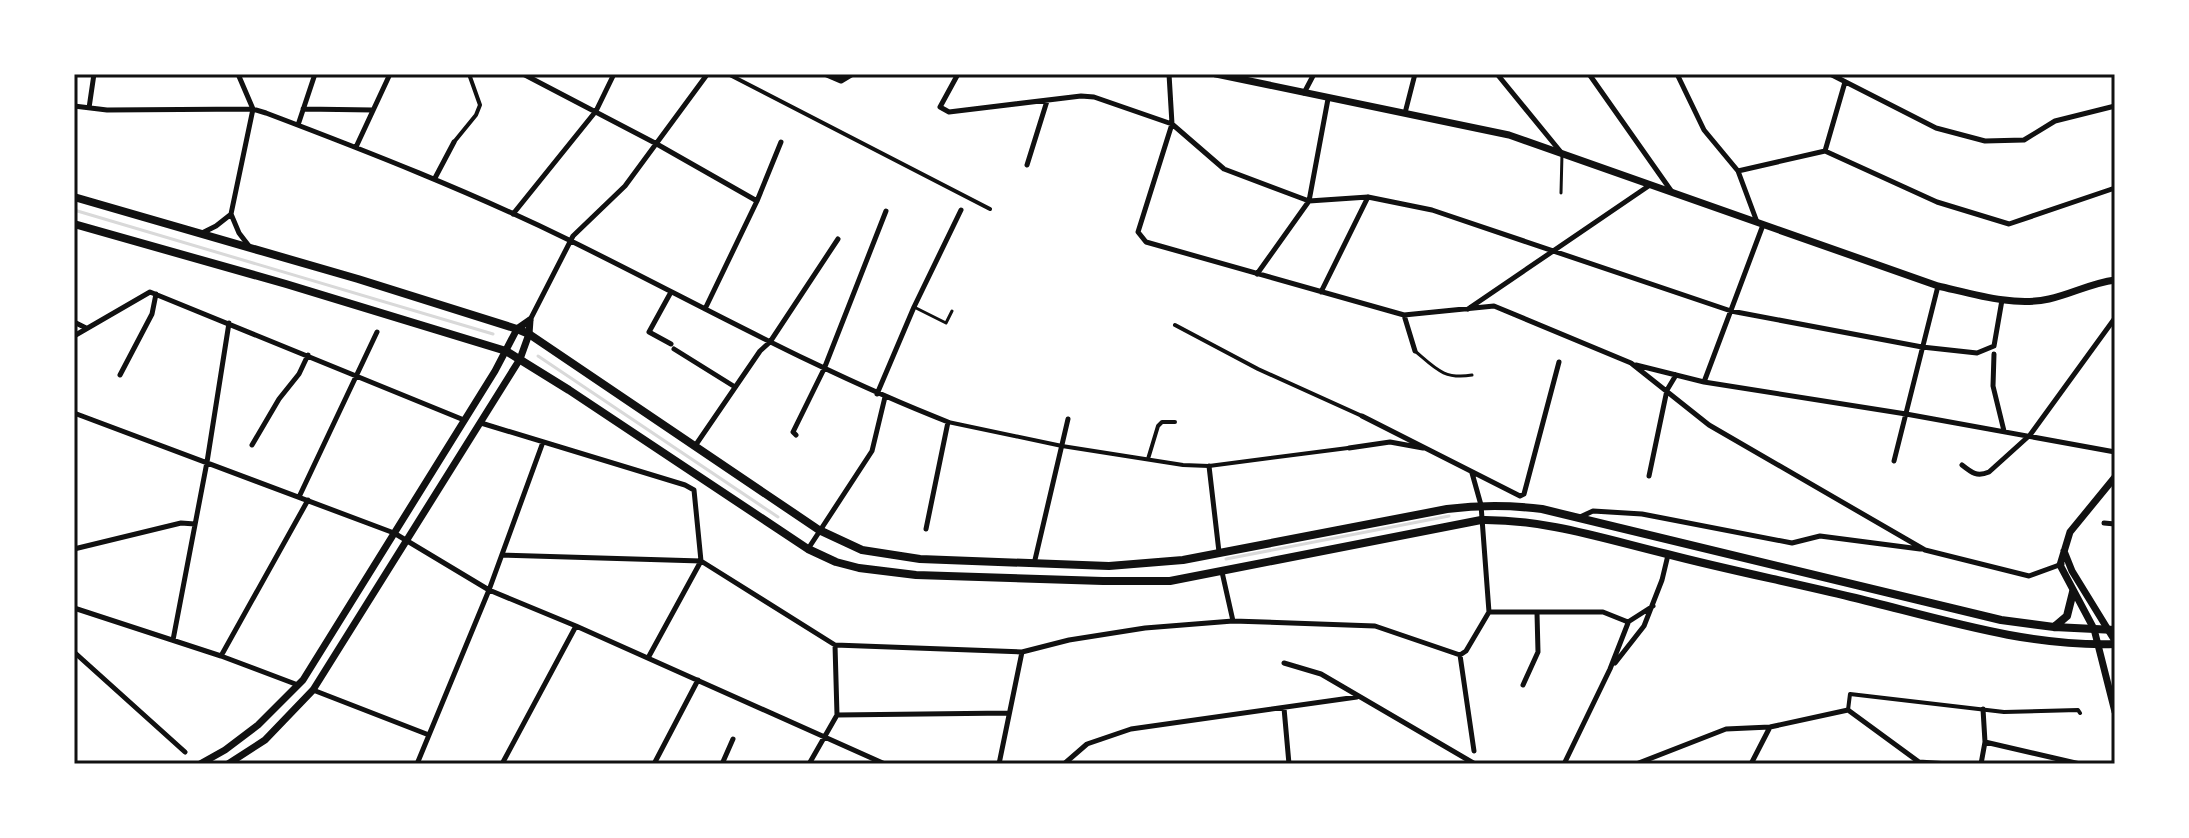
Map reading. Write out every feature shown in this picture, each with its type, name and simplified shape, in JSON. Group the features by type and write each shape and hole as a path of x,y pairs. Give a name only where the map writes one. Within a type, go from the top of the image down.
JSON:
{"main road":[{"path":"74,197 529,334 819,530 862,550 905,557 1034,564 1170,562 1481,505 1542,509 2001,620 2112,630"},
{"path":"74,224 506,351 808,549 847,565 916,575 1170,581 1481,520 1510,519 1545,524 2003,634 2115,643"},
{"path":"2054,627 2067,616 2073,592"}],"street":[{"path":"89,108 94,74"},
{"path":"238,74 253,109 231,214 239,233 251,248"},
{"path":"298,125 315,74"},
{"path":"356,147 390,74"},
{"path":"435,178 454,142 477,114 480,105 469,74"},
{"path":"523,74 757,201"},
{"path":"513,214 596,111 614,74"},
{"path":"728,74 990,209"},
{"path":"827,74 838,79 848,76"},
{"path":"958,74 940,107 949,112 1094,97 1172,124 1224,169 1309,201 1368,197 1432,210 1731,311 1922,347 1977,353 1994,346 2002,299"},
{"path":"1169,74 1172,124 1138,232 1146,242 1404,315 1494,306 1631,363 1704,382 2030,435 2115,452"},
{"path":"1217,74 1509,135 1938,286 2002,299 2031,301 2050,299 2093,283 2115,280"},
{"path":"1304,93 1314,74"},
{"path":"1405,113 1415,74"},
{"path":"1497,74 1562,154"},
{"path":"1589,74 1673,193"},
{"path":"1677,74 1704,130 1738,171 1760,224 1704,382"},
{"path":"1830,74 1936,128 1985,141 2024,140 2055,121 2115,106"},
{"path":"228,764 265,740 313,690 520,359 529,334 530,320 570,241 625,186 706,76"},
{"path":"1825,151 1845,82"},
{"path":"1257,274 1309,201 1328,99"},
{"path":"1027,165 1047,101"},
{"path":"74,106 107,110 253,109 298,125 435,178 570,241 824,369 948,422 1062,446 1209,466 1390,442 1428,449"},
{"path":"303,109 373,110"},
{"path":"705,309 757,201 781,142"},
{"path":"1738,171 1825,151 1937,202 2009,224 2115,188"},
{"path":"1467,309 1650,185"},
{"path":"1321,292 1368,197"},
{"path":"877,394 914,307 961,210"},
{"path":"796,435 793,432 824,369 886,211"},
{"path":"202,234 231,214"},
{"path":"695,446 760,351 770,342 838,239"},
{"path":"1894,461 1938,286"},
{"path":"74,336 150,292 464,420"},
{"path":"671,292 649,332 735,387"},
{"path":"120,375 152,314 156,294"},
{"path":"1404,315 1415,351"},
{"path":"1962,465 1973,474 1989,472 2030,435 2115,318"},
{"path":"204,763 258,725 298,685 464,420 517,329 530,320"},
{"path":"74,322 86,329"},
{"path":"173,640 207,462 229,323"},
{"path":"1175,325 1258,369 1362,416 1520,496 1524,494 1559,362"},
{"path":"299,497 377,332"},
{"path":"252,445 279,399 299,374 308,354"},
{"path":"1994,354 1993,386 2004,431"},
{"path":"1631,363 1709,425 1925,550"},
{"path":"1649,476 1667,390 1676,375"},
{"path":"808,549 872,451 885,397"},
{"path":"74,413 394,533 489,590 885,764"},
{"path":"1034,564 1068,419"},
{"path":"926,529 948,422"},
{"path":"1148,459 1158,426 1162,422 1175,422"},
{"path":"481,423 694,490 701,561 648,658"},
{"path":"417,764 503,555 543,442"},
{"path":"1209,466 1219,552"},
{"path":"1460,655 1466,651 1489,612 1481,505 1472,472"},
{"path":"2115,477 2070,532 2064,551 2064,563 2073,592 2094,629 2115,712"},
{"path":"221,656 308,500"},
{"path":"1580,518 1593,511 1642,514 1792,543 1820,536 1925,550 2029,576 2064,563"},
{"path":"74,549 181,523 195,524"},
{"path":"2104,523 2115,524"},
{"path":"503,555 701,561 835,645 1022,652 1069,640 1145,628 1233,621 1375,626 1460,655"},
{"path":"1610,669 1644,626 1668,555"},
{"path":"2064,563 2112,630 2115,643"},
{"path":"1222,572 1233,621"},
{"path":"1564,764 1610,669 1628,622 1653,606"},
{"path":"74,608 298,685"},
{"path":"1489,612 1603,612 1628,622"},
{"path":"1523,685 1538,652 1537,613"},
{"path":"502,764 576,626"},
{"path":"809,764 837,715 835,645"},
{"path":"74,652 185,752"},
{"path":"999,764 1022,652"},
{"path":"1460,655 1474,751"},
{"path":"1284,663 1321,674 1475,764"},
{"path":"654,764 698,680"},
{"path":"313,690 429,735"},
{"path":"1848,710 1850,694 2004,712 2078,710 2080,713"},
{"path":"1064,764 1087,744 1131,729 1357,697"},
{"path":"1284,708 1289,764"},
{"path":"1981,764 1985,742 1983,709"},
{"path":"1636,764 1726,729 1770,727 1848,710 1918,763 1949,764"},
{"path":"837,715 1009,713"},
{"path":"1751,764 1770,727"},
{"path":"722,764 733,739"},
{"path":"1985,742 2080,764"},
{"path":"245,752 245,764"}],"lane":[{"path":"1561,193 1562,154"},
{"path":"914,307 946,323 952,311"},
{"path":"1415,351 1440,372 1456,378 1472,375"}],"waterway":[{"path":"74,210 493,334"},
{"path":"538,356 778,517"},
{"path":"1226,559 1449,516"}]}
